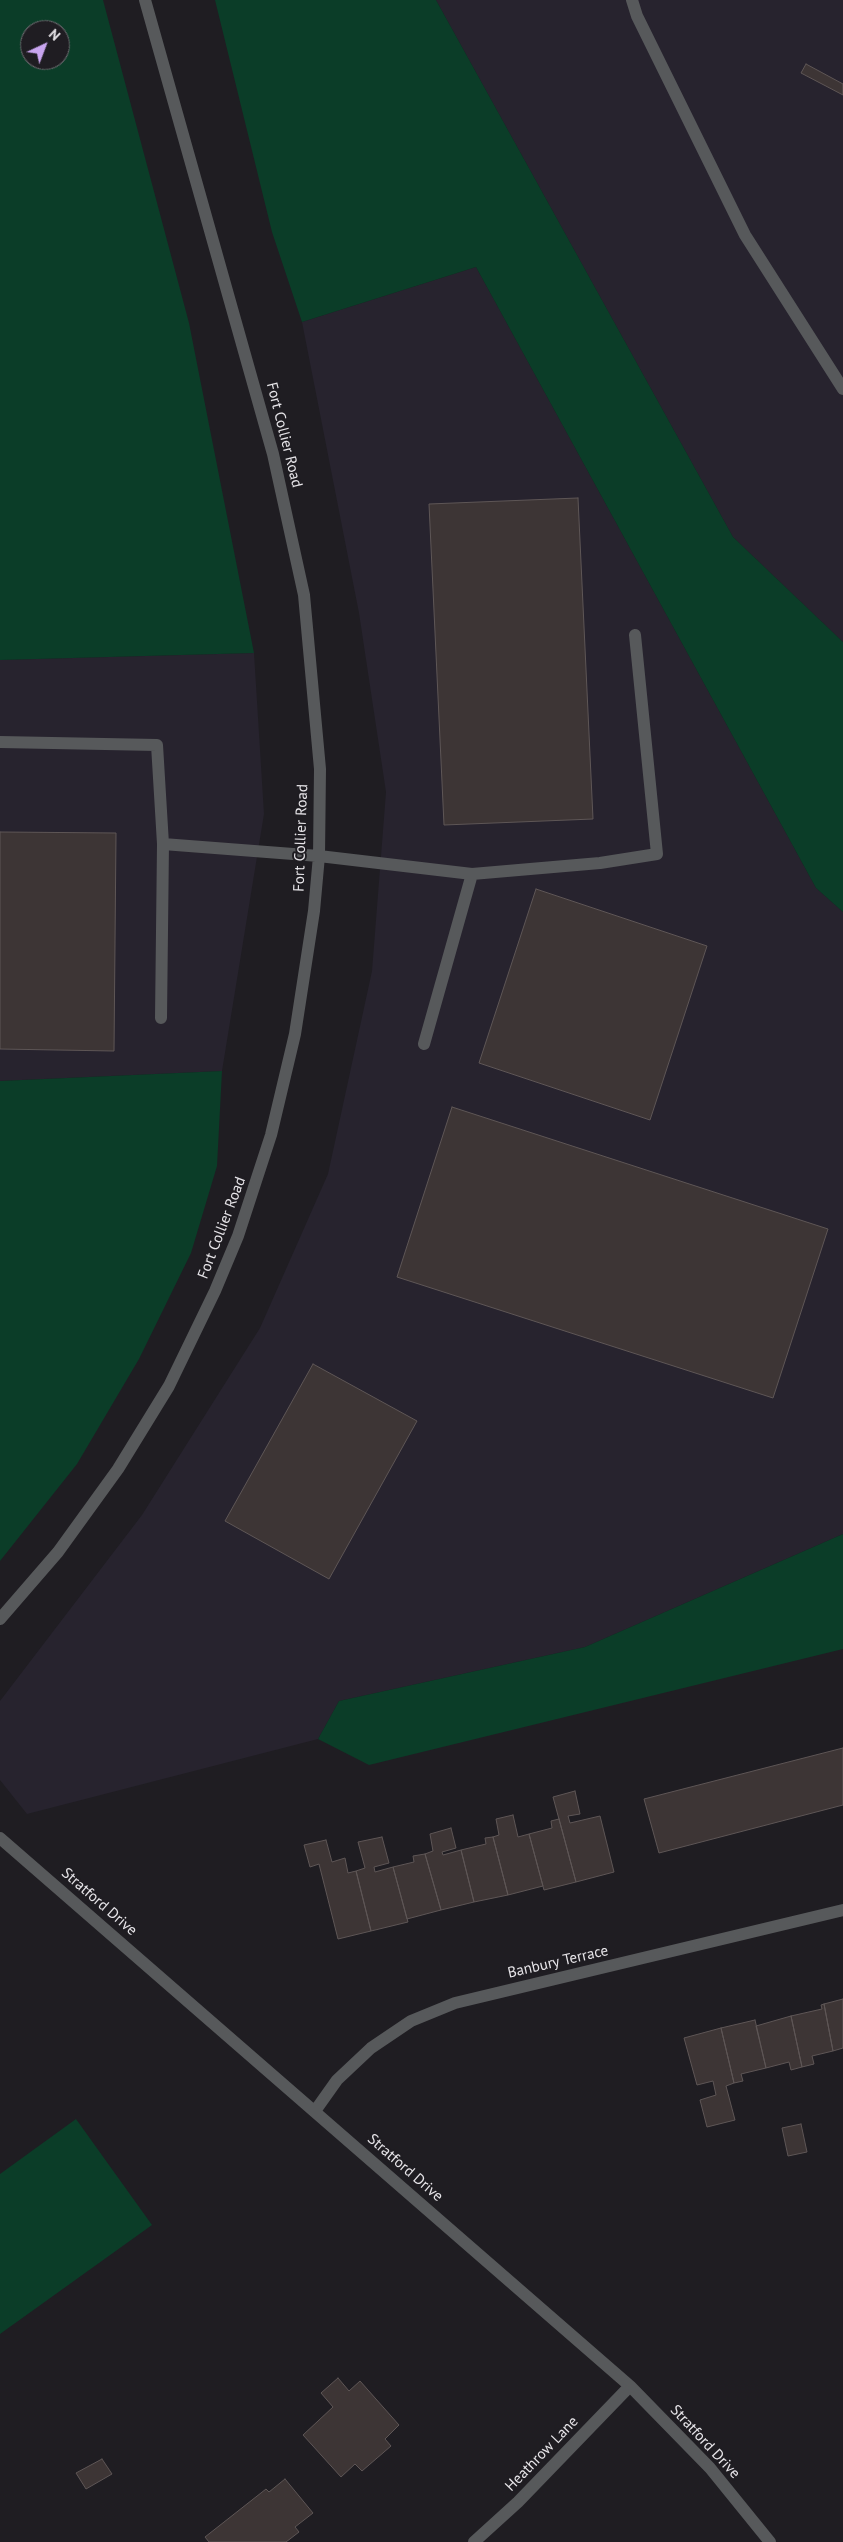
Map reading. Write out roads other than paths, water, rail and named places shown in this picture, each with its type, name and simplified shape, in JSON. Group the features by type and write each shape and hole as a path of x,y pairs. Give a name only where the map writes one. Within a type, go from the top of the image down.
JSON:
{"street":[{"name":"Fort Collier Road","path":"0,1619 58,1552 118,1469 169,1386 215,1291 256,1185 283,1087 307,967 319,856 320,769 317,721 308,630 294,546 270,445 145,0"},
{"path":"632,0 636,16 746,235 843,389"},
{"path":"163,844 319,856 472,874 600,863 657,854 635,635"},
{"path":"0,742 157,745 163,844 161,1018"},
{"path":"424,1044 472,874"},
{"name":"Stratford Drive","path":"0,1838 630,2386 710,2468 770,2542"},
{"name":"Banbury Terrace","path":"315,2111 337,2080 371,2048 411,2021 455,2003 843,1910"},
{"name":"Heathrow Lane","path":"474,2542 518,2502 630,2386"}]}
